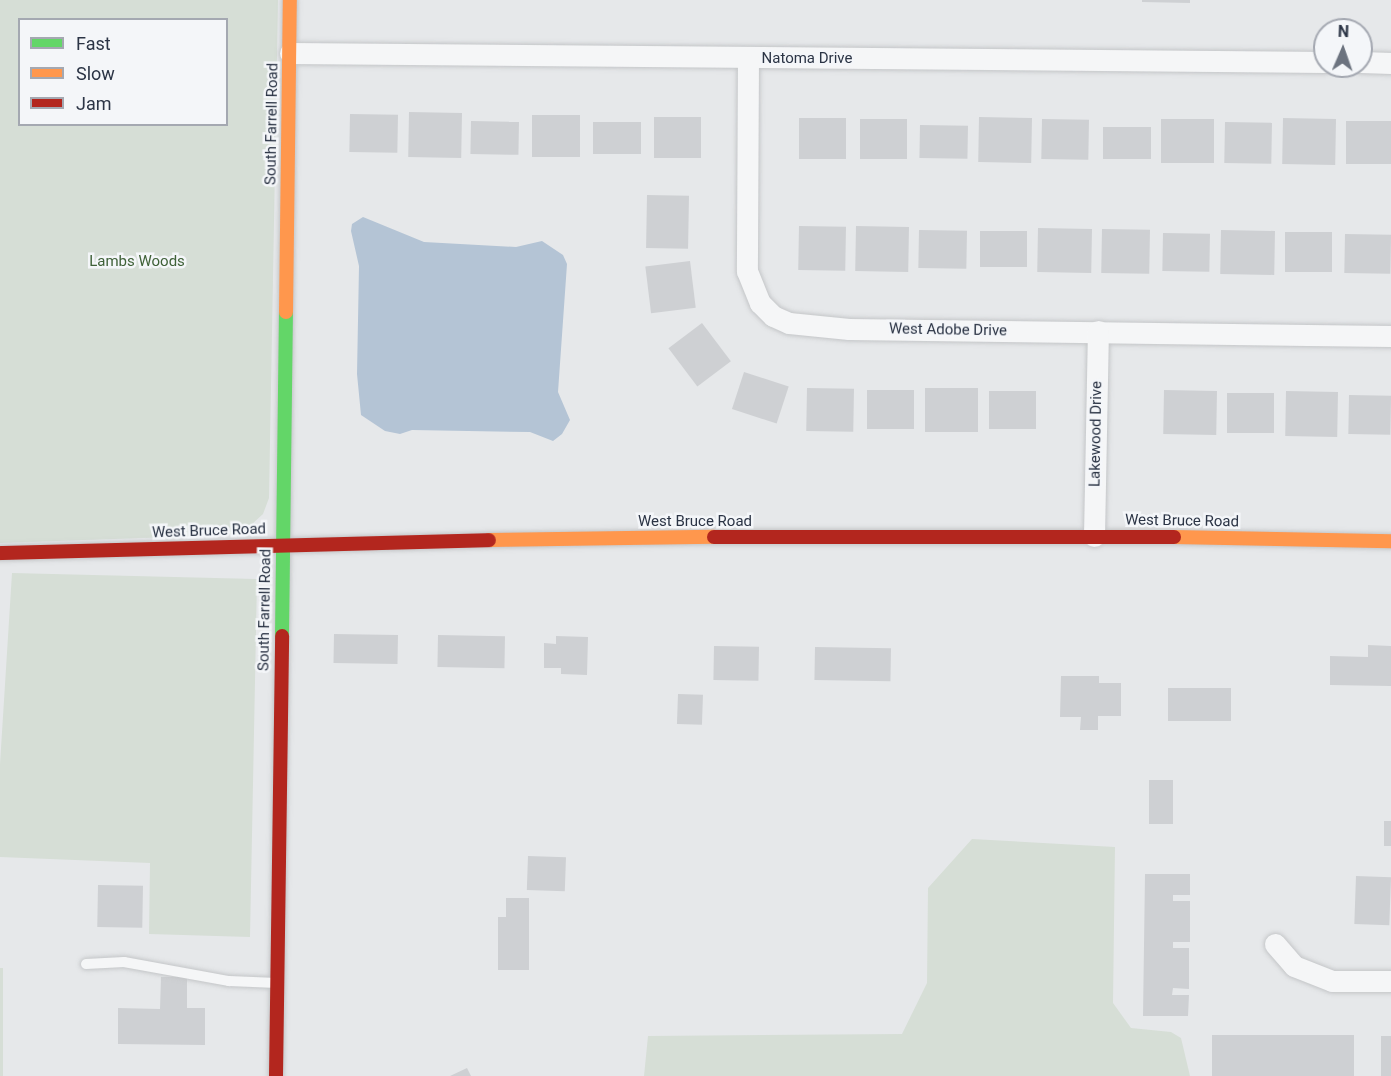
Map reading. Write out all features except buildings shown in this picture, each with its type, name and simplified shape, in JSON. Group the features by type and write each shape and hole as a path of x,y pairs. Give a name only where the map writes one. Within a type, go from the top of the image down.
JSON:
{"street":[{"name":"South Farrell Road","path":"276,1076 290,0"},
{"name":"Natoma Drive","path":"290,53 748,59 1313,62"},
{"name":"West Adobe Drive","path":"748,59 747,271 752,290 773,316 806,327 1391,336"},
{"path":"1373,62 1391,63"},
{"name":"Lakewood Drive","path":"1094,536 1098,331"},
{"name":"West Bruce Road","path":"0,553 561,538 1094,536 1391,541"},
{"path":"1275,944 1294,966 1332,981 1391,981"}],"lane":[{"path":"86,964 124,962 229,981 277,983"}],"green space":[{"name":"Lambs Woods","path":"0,0 278,0 269,498 263,514 250,526 228,535 0,543"},
{"path":"12,573 257,579 250,937 149,934 150,863 0,857 0,764"},
{"path":"972,839 1115,847 1113,1003 1131,1028 1171,1032 1181,1038 1190,1076 644,1076 648,1036 902,1034 927,983 928,888"},
{"path":"0,968 3,968 3,1076 0,1076"}],"water":[{"path":"363,217 424,242 516,247 542,241 563,255 567,264 558,392 570,420 562,434 553,441 530,432 412,430 400,434 385,431 361,415 357,374 359,266 351,231 352,224"}],"traffic: fast":[{"path":"282,636 286,312"}],"traffic: slow":[{"path":"286,312 290,0"},
{"path":"489,540 714,537"},
{"path":"1174,537 1391,541"}],"traffic: jam":[{"path":"714,537 1174,537"},
{"path":"0,553 489,540"},
{"path":"276,1076 282,636"}]}
